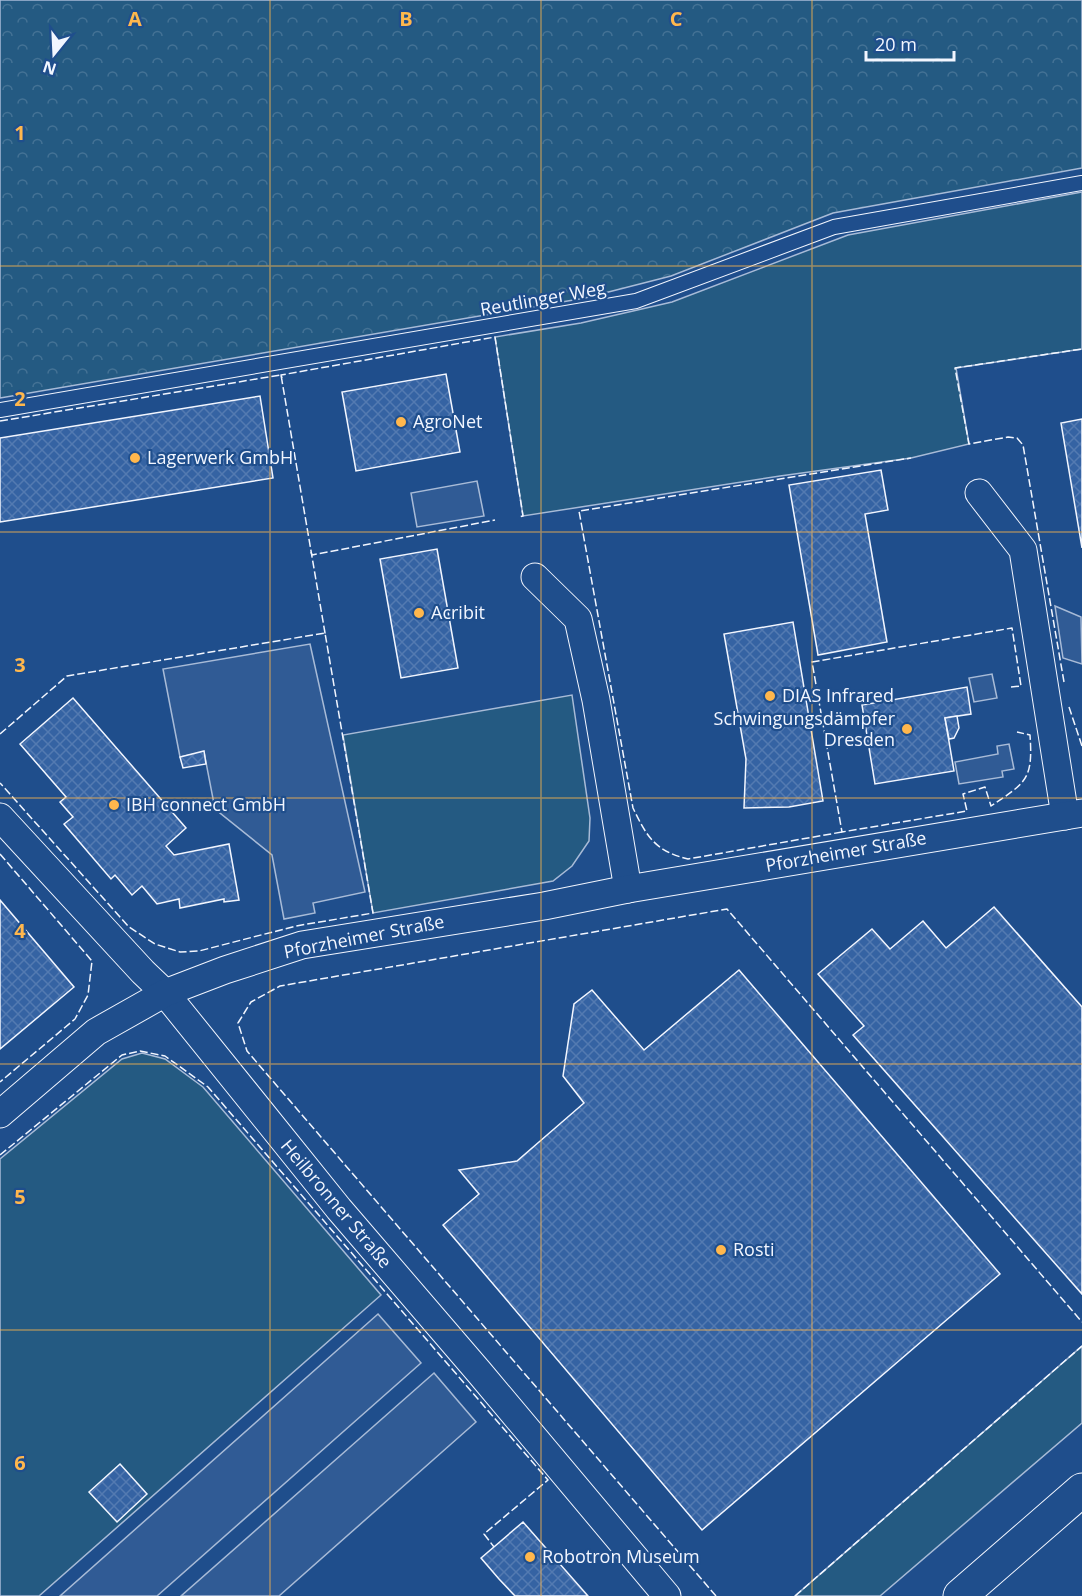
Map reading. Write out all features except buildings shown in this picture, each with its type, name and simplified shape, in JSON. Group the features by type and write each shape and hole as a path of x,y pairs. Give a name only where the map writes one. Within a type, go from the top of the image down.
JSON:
{"main road":[{"path":"960,1596 1082,1490"}],"street":[{"name":"Pforzheimer Straße","path":"0,1114 96,1032 165,993 225,970 302,945 1073,815 1023,550 979,493"},
{"path":"535,577 578,620 596,700 628,889"},
{"name":"Heilbronner Straße","path":"0,817 165,993 339,1209 667,1596"}],"lane":[{"name":"Reutlinger Weg","path":"0,410 636,301 834,227 1082,183"}],"green space":[{"path":"0,0 1082,0 1082,168 833,213 671,276 585,298 0,398"},
{"path":"1082,192 1082,349 956,368 969,444 911,458 523,516 495,337 581,323 672,302 848,235"},
{"path":"572,695 590,818 589,841 572,866 553,881 373,913 343,735"},
{"path":"142,1053 165,1059 203,1087 381,1295 39,1596 0,1596 0,1159 122,1059"},
{"path":"1082,1346 1082,1423 880,1596 795,1596"}],"shaded area":[{"path":"477,481 484,516 417,527 411,493"},
{"path":"1055,606 1081,617 1082,664 1063,658"},
{"path":"310,644 365,892 313,903 315,913 284,919 272,855 215,809 204,752 180,757 163,669"},
{"path":"992,674 997,698 974,702 969,678"},
{"path":"1009,744 1014,769 1002,771 1003,777 959,784 955,762 998,754 997,746"},
{"path":"378,1314 421,1363 157,1596 60,1596"},
{"path":"434,1373 476,1422 279,1596 181,1596"}],"fence":[{"path":"282,378 281,375 495,337 523,516 519,517"},
{"path":"1064,682 1023,445 1017,438 1008,437 969,444 955,368 1082,349"},
{"path":"0,421 281,375 325,633 323,634"},
{"path":"842,832 688,859 667,852 648,835 633,808 579,511 911,458"},
{"path":"311,552 312,555 495,520"},
{"path":"1011,687 1021,686 1012,628 812,662 842,832 967,811 963,794 985,787 991,806 1020,785 1028,770 1031,750 1030,735 1017,732"},
{"path":"0,734 67,676 325,633 373,913 296,926 199,951 180,952 155,944 129,927 0,783"},
{"path":"1069,707 1082,746"},
{"path":"0,854 92,961 88,995 75,1019 0,1082"},
{"path":"716,1596 247,1051 238,1023 251,1002 280,986 727,909 1082,1322"},
{"path":"0,1155 122,1055 140,1051 165,1056 208,1087 548,1480 484,1534 494,1547"},
{"path":"795,1596 1082,1346"}],"place":[{"name":"AgroNet","path":"401,422"},
{"name":"Lagerwerk GmbH","path":"135,458"},
{"name":"Acribit","path":"419,613"},
{"name":"DIAS Infrared","path":"770,696"},
{"name":"Schwingungsdämpfer Dresden","path":"907,729"},
{"name":"IBH connect GmbH","path":"114,805"},
{"name":"Rosti","path":"721,1250"},
{"name":"Robotron Museum","path":"530,1557"}]}
